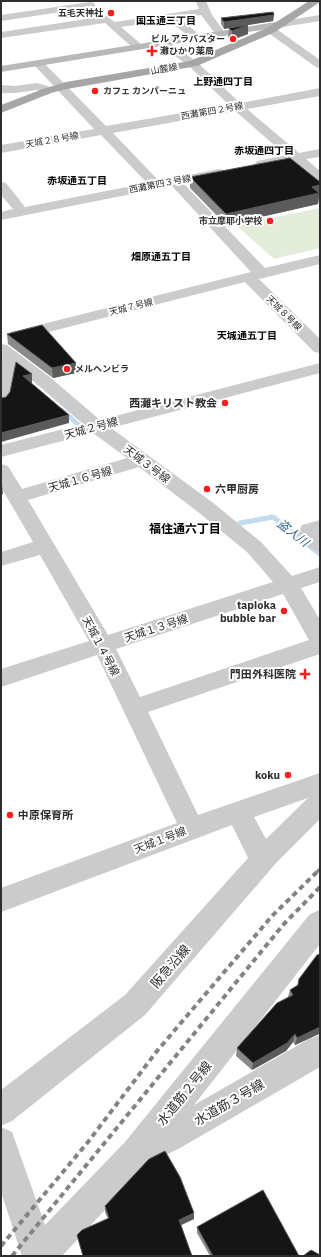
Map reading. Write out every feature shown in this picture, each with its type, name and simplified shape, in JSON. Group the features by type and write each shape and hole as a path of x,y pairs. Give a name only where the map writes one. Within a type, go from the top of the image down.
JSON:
{"main road":[{"name":"山麓線","path":"1,109 61,88 193,64 271,30 314,1"}],"street":[{"path":"1,18 88,3 138,47"},
{"path":"15,6 24,15"},
{"path":"1,35 144,20 170,16 203,6 221,34"},
{"path":"170,16 196,38"},
{"path":"1,69 138,47 161,37 196,38 320,18"},
{"path":"144,20 238,107 320,178"},
{"path":"271,30 320,65"},
{"path":"38,63 156,185"},
{"path":"1,89 16,90 41,87 47,92"},
{"name":"西灘第四２号線","path":"104,131 320,92"},
{"name":"天城２８号線","path":"1,149 104,131"},
{"path":"251,167 320,153"},
{"name":"西灘第四３号線","path":"1,216 235,170"},
{"name":"天城８号線","path":"174,181 255,276 320,348"},
{"path":"1,186 22,212"},
{"name":"天城７号線","path":"1,339 320,259"},
{"path":"1,400 7,356"},
{"name":"天城３号線","path":"7,356 45,382 96,426 205,507 254,547 288,585 320,639"},
{"name":"天城２号線","path":"1,451 320,368"},
{"name":"天城１６号線","path":"17,497 142,460"},
{"name":"天城１４号線","path":"1,470 102,645 192,828"},
{"path":"320,527 309,530 307,535 320,545"},
{"path":"1,558 45,546"},
{"name":"天城１３号線","path":"1,678 320,574"},
{"path":"133,708 320,645"},
{"name":"天城１号線","path":"1,900 192,828 320,783"},
{"name":"阪急沿線","path":"1,1110 135,1005 263,860 320,802"},
{"path":"238,812 263,860"},
{"name":"水道筋２号線","path":"39,1256 136,1153 320,923"},
{"name":"水道筋３号線","path":"136,1153 169,1137 320,1050"},
{"path":"1,1143 39,1256"}],"green space":[{"path":"320,208 320,248 274,259 236,225"}],"building":[{"path":"273,12 274,15 224,22 221,18"},
{"path":"248,25 232,31 229,28"},
{"path":"290,158 320,182 320,185 312,187 319,193 226,214 190,177"},
{"path":"42,325 76,363 52,368 7,334"},
{"path":"16,362 32,374 23,376 69,415 1,433 1,398 6,397 10,392"},
{"path":"320,954 320,1027 297,1038 295,1034 287,1043 253,1063 237,1048 277,1003 293,995 290,990 298,985 299,979 317,955"},
{"path":"165,1151 180,1177 194,1213 179,1220 192,1256 83,1256 77,1235 82,1230 109,1218 105,1206 149,1159"},
{"path":"263,1190 299,1256 213,1256 197,1227"},
{"path":"311,1250 320,1255 320,1256 303,1256"}],"waterway":[{"path":"64,412 81,427"},
{"name":"盗人川","path":"240,523 273,517 320,554"}],"railway":[{"path":"1,1246 88,1142 157,1051 272,916 318,871"},
{"path":"12,1256 283,925 320,887"}],"place":[{"name":"五毛天神社","path":"111,13"},
{"name":"ビル アラバスター","path":"233,39"},
{"name":"灘ひかり薬局","path":"152,51"},
{"name":"カフェ カンパーニュ","path":"95,91"},
{"name":"市立摩耶小学校","path":"270,221"},
{"name":"メルヘンビラ","path":"67,369"},
{"name":"西灘キリスト教会","path":"225,403"},
{"name":"六甲厨房","path":"207,489"},
{"name":"tapioka bubble bar","path":"284,611"},
{"name":"門田外科医院","path":"305,674"},
{"name":"koku","path":"288,775"},
{"name":"中原保育所","path":"10,815"}],"district":[{"name":"国玉通三丁目","path":"166,20"},
{"name":"上野通四丁目","path":"223,81"},
{"name":"赤坂通四丁目","path":"264,150"},
{"name":"赤坂通五丁目","path":"77,180"},
{"name":"畑原通五丁目","path":"161,256"},
{"name":"天城通五丁目","path":"247,335"},
{"name":"福住通六丁目","path":"185,529"}]}
